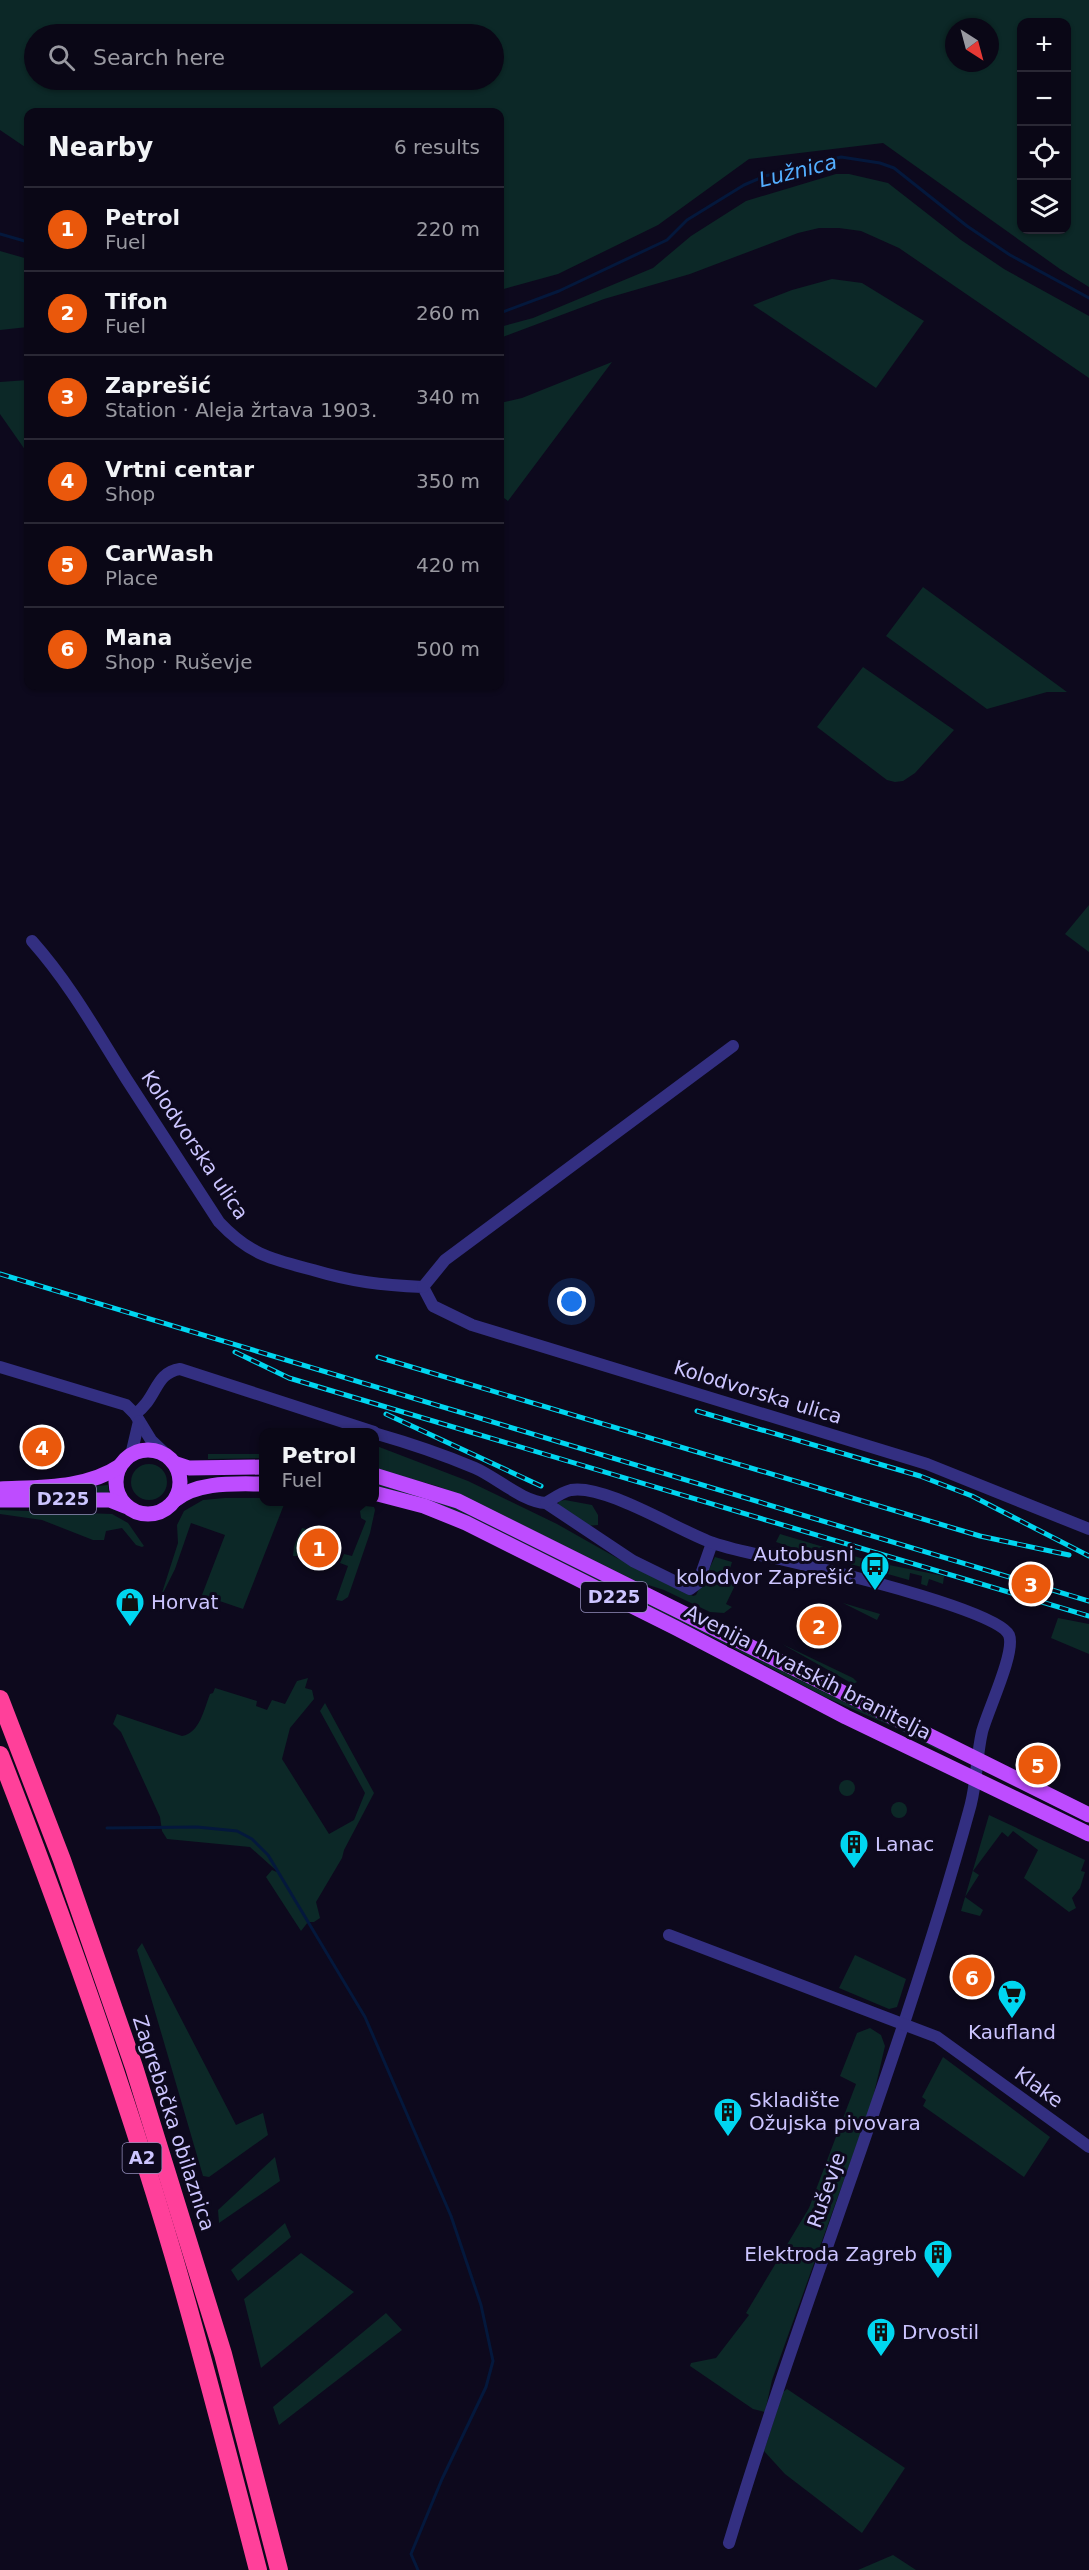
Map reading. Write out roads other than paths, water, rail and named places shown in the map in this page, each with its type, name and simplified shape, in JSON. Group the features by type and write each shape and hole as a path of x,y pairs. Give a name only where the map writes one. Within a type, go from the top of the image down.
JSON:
{"highway":[{"name":"Zagrebačka obilaznica","path":"0,1699 62,1860 134,2067 223,2354 279,2570"},
{"name":"Zagrebačka obilaznica","path":"0,1755 45,1872 120,2085 187,2302 258,2570"}],"main road":[{"name":"D225","path":"0,1489 84,1482 100,1478 125,1460 149,1450 189,1468 259,1467"},
{"name":"D225","path":"125,1460 116,1474 117,1491 125,1506"},
{"path":"171,1460 180,1482 175,1500"},
{"name":"Avenija hrvatskih branitelja","path":"379,1476 458,1501 1089,1815"},
{"name":"D225","path":"0,1500 110,1500 139,1514 155,1514 169,1507 182,1494 197,1488 259,1484"},
{"name":"Avenija hrvatskih branitelja","path":"379,1494 424,1506 466,1523 976,1780 1089,1834"}],"street":[{"name":"Kolodvorska ulica","path":"32,941 89,1014 126,1078 213,1212 236,1240 282,1264 346,1280 378,1285 423,1287 433,1305 472,1325 927,1464 1089,1529"},
{"path":"423,1287 445,1260 733,1046"},
{"path":"0,1367 126,1405 152,1440 171,1460"},
{"path":"125,1460 137,1418 150,1401 163,1375 170,1371 180,1370 359,1428"},
{"path":"379,1435 478,1469 532,1500 546,1503 633,1561 690,1588 698,1583 712,1543 660,1517 617,1500 577,1489 568,1490 546,1503"},
{"name":"Ruševje","path":"712,1543 892,1586 993,1622 1005,1629 1009,1635 1010,1646 983,1731 976,1780 943,1899 729,2543"},
{"name":"Klake","path":"669,1935 944,2041 1089,2147"}],"waterway":[{"name":"Lužnica","path":"504,312 559,291 667,240 687,220 744,185 765,176 841,157 880,163 894,168 967,226 1010,255 1089,298"},
{"name":"Lužnica","path":"0,234 24,241"},
{"path":"107,1828 197,1827 237,1831 252,1839 268,1855 365,2017 451,2216 481,2305 493,2361 486,2387 442,2479 411,2554 418,2570"}],"railway":[{"path":"0,1274 1089,1601"},
{"path":"235,1352 289,1378 1089,1616"},
{"path":"378,1357 980,1536 1069,1555"},
{"path":"697,1411 920,1476 972,1496 1089,1556"},
{"path":"386,1414 541,1486"}],"place":[{"name":"Vrtni centar","path":"42,1447"},
{"name":"Petrol","path":"319,1548"},
{"name":"Zaprešić","path":"1031,1584"},
{"name":"Autobusni kolodvor Zaprešić","path":"875,1592"},
{"name":"Tifon","path":"819,1626"},
{"name":"Horvat","path":"130,1628"},
{"name":"CarWash","path":"1038,1765"},
{"name":"Lanac","path":"854,1870"},
{"name":"Mana","path":"972,1977"},
{"name":"Kaufland","path":"1012,2020"},
{"name":"Skladište Ožujska pivovara","path":"728,2138"},
{"name":"Elektroda Zagreb","path":"938,2280"},
{"name":"Drvostil","path":"881,2358"}]}
